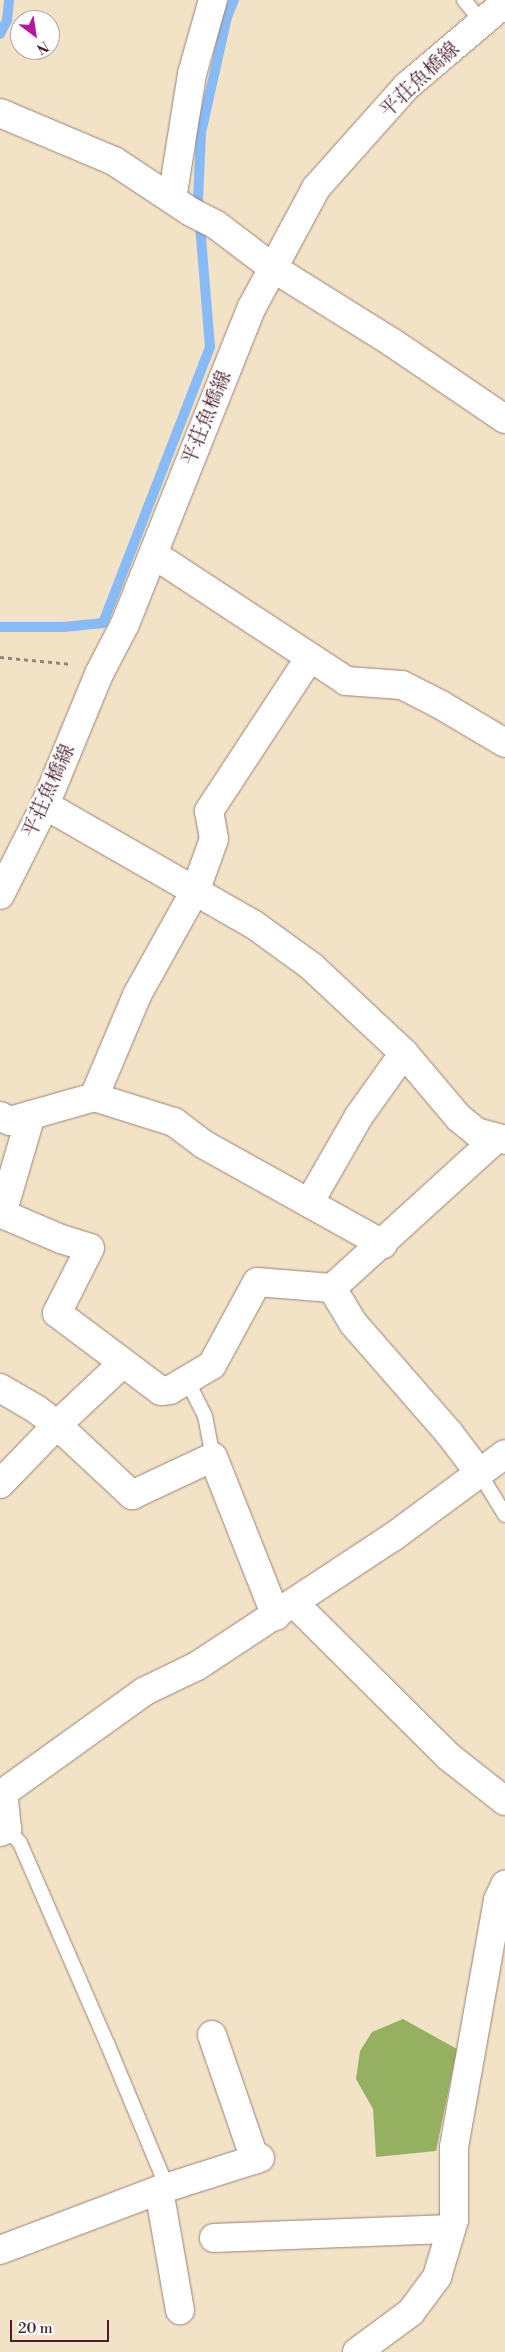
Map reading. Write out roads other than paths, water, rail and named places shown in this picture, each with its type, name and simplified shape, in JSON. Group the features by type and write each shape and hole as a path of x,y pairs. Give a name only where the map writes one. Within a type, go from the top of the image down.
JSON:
{"street":[{"path":"181,205 192,74 214,0"},
{"name":"平荘魚橋線","path":"0,895 45,805 99,674 125,624 252,308 316,188 407,86 505,3"},
{"path":"0,113 114,161 181,205 214,224 274,268 393,343 505,419"},
{"path":"153,554 346,681 402,685 442,705 505,743"},
{"path":"94,1097 137,995 196,890 214,839 209,812 310,657"},
{"path":"45,805 253,924 311,966 404,1054 459,1118 476,1132 501,1140"},
{"path":"309,1203 360,1116 404,1054"},
{"path":"0,1116 10,1121 94,1097 174,1122 202,1144 383,1244"},
{"path":"31,1115 1,1213 62,1239 90,1248 57,1313 122,1364 161,1391 170,1390 212,1365 257,1282 332,1288 501,1140"},
{"path":"332,1288 353,1323 450,1433 480,1474"},
{"path":"0,1484 57,1424 122,1364"},
{"path":"0,1388 57,1424 132,1495 213,1457 285,1609 449,1757 505,1802"},
{"path":"4,1830 3,1794 145,1691 197,1666 393,1537 505,1454"},
{"path":"356,2352 411,2312 437,2277 454,2220 454,2147 498,1900 505,1885"},
{"path":"0,2250 163,2188 257,2159 212,2035"},
{"path":"163,2188 180,2310"},
{"path":"214,2238 451,2229"}],"lane":[{"path":"464,0 482,22"},
{"path":"187,1380 205,1416 213,1457"},
{"path":"480,1474 505,1515"},
{"path":"4,1830 20,1843 107,2042 163,2188"}],"waterway":[{"path":"0,34 7,20 9,0"},
{"path":"0,627 64,627 103,623 210,347 198,200 201,133 227,17 234,0"}]}
